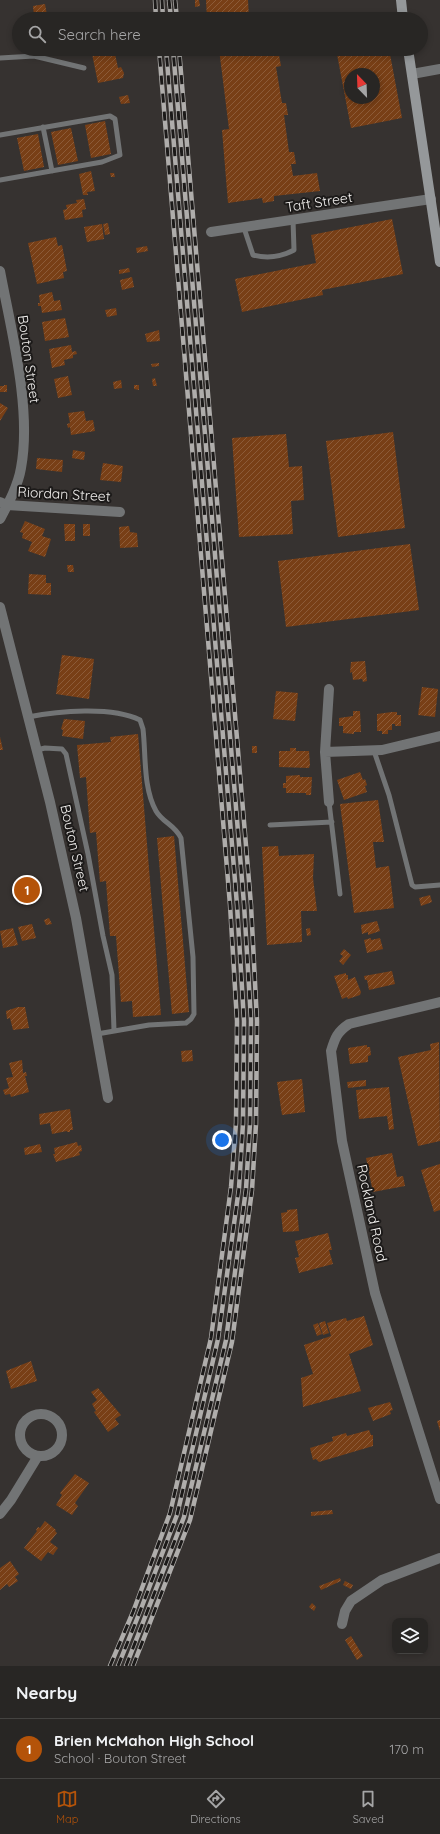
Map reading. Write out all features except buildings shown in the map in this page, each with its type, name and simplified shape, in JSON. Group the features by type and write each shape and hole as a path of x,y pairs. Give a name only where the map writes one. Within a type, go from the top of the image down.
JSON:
{"main road":[{"path":"400,0 403,12"},
{"path":"409,56 432,199 440,262"}],"street":[{"path":"412,74 440,69"},
{"name":"Taft Street","path":"212,232 432,199"},
{"name":"Bouton Street","path":"0,271 20,375 24,432 21,469 4,504 0,519"},
{"name":"Riordan Street","path":"4,504 120,512"},
{"name":"Bouton Street","path":"0,607 37,750 76,918 108,1098"},
{"path":"329,689 325,752 329,802"},
{"path":"325,752 382,750 440,736"},
{"name":"Rockland Road","path":"440,1002 348,1024 335,1036 332,1051 342,1141 375,1294 440,1499"},
{"path":"0,1514 11,1500 38,1456 52,1453 58,1448 62,1434 56,1421 43,1414 29,1418 21,1429 20,1437 26,1450 38,1456"},
{"path":"342,1624 345,1611 351,1600 382,1580 440,1558"}],"lane":[{"path":"0,58 34,56 84,68"},
{"path":"0,135 110,116 115,119 120,155 102,162 0,180"},
{"path":"43,127 52,171"},
{"path":"244,228 253,254 261,257 282,256 294,250 293,220"},
{"path":"28,717 57,711 75,711 128,715 140,720 143,729 148,782 154,806 157,813 176,828 181,838 193,957 194,1014 191,1020 186,1023 149,1025 97,1034"},
{"path":"37,750 45,748 62,749 66,754 112,975 114,1030"},
{"path":"374,751 389,795 412,885 415,887 440,885"},
{"path":"329,802 340,894"},
{"path":"270,825 332,822"}],"railway":[{"path":"155,0 156,12"},
{"path":"162,0 163,12"},
{"path":"169,0 170,12"},
{"path":"175,0 176,12"},
{"path":"110,1666 133,1612 170,1513 211,1338 231,1187 236,1123 237,1021 230,905 160,56"},
{"path":"118,1666 177,1515 218,1339 239,1188 243,1123 244,1021 237,905 167,56"},
{"path":"126,1666 184,1517 226,1340 246,1189 250,1123 251,1020 244,904 174,56"},
{"path":"133,1666 190,1520 232,1342 252,1190 256,1124 257,1021 251,905 180,56"}],"place":[{"name":"Brien McMahon High School","path":"27,890"}]}
